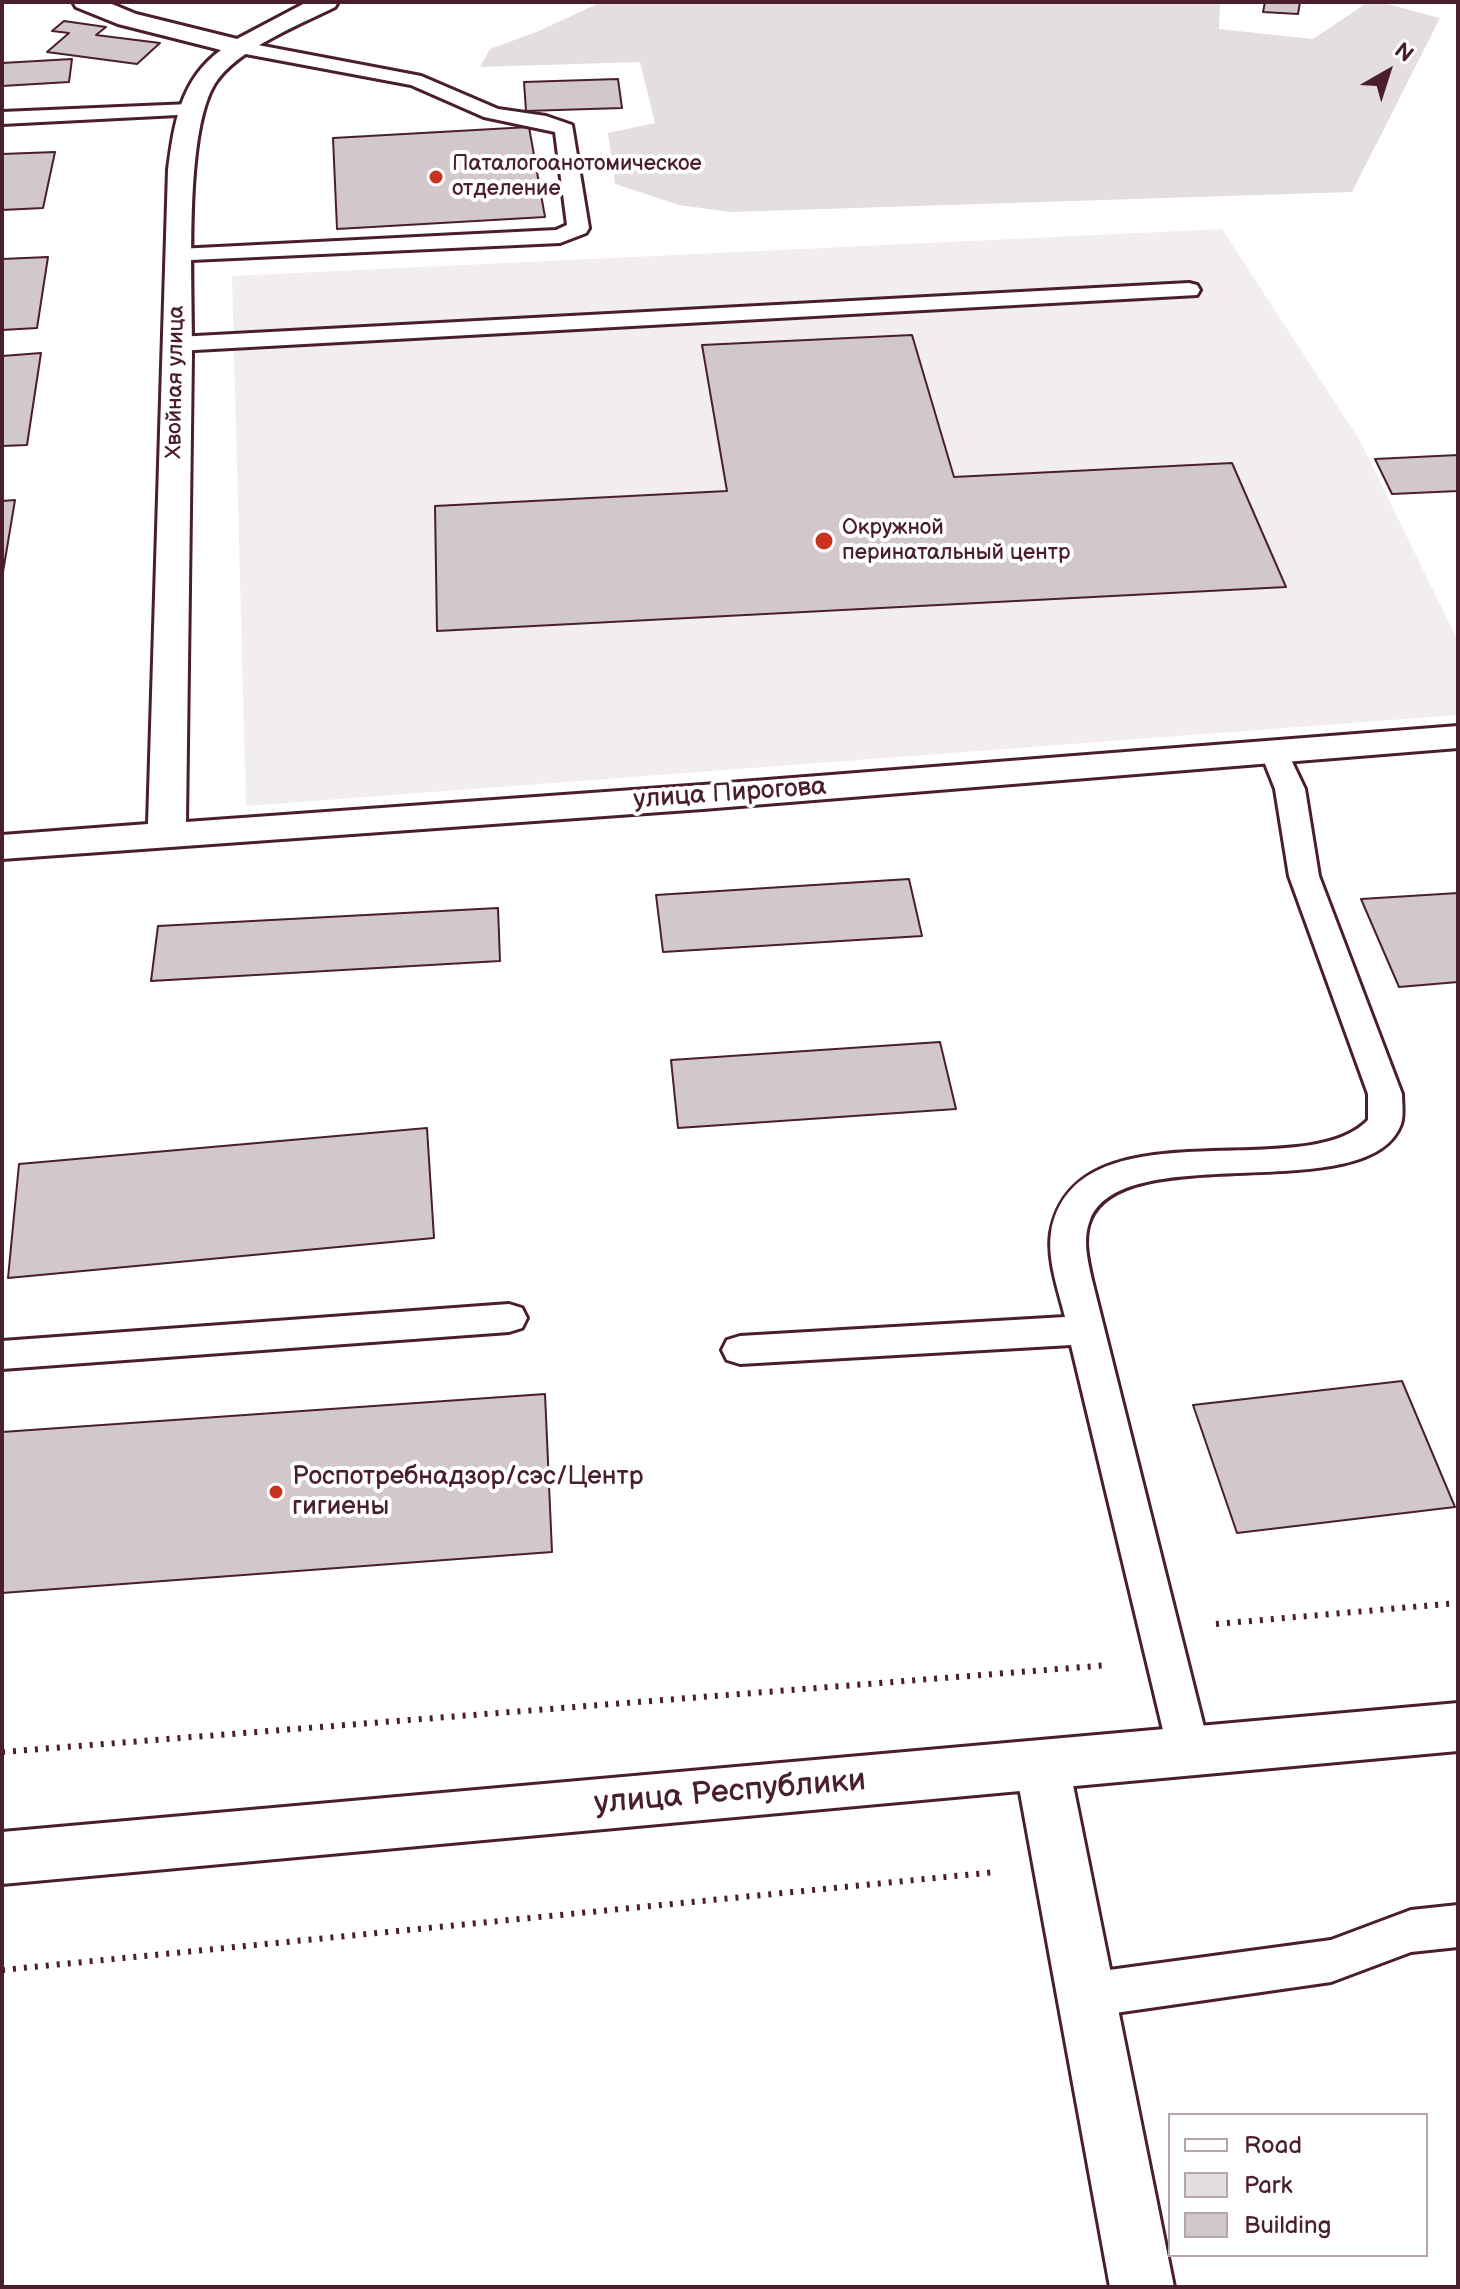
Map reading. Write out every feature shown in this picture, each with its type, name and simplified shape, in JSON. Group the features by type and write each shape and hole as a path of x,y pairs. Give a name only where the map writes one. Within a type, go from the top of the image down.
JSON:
{"street":[{"path":"85,2 127,19 242,48"},
{"name":"Хвойная улица","path":"167,833 178,256 190,110 201,84 242,48 326,2"},
{"name":"улица Пирогова","path":"2,847 703,797 1458,737"},
{"name":"улица Республики","path":"2,1858 1458,1727"},
{"path":"1042,1765 1142,2287"}],"lane":[{"path":"178,256 560,236 578,228 565,129 546,119 508,117 488,112 439,86 242,48"},
{"path":"2,118 190,110"},
{"path":"177,344 1189,290"},
{"path":"1189,1751 1086,1330 1068,1236 1077,1207 1098,1187 1132,1171 1334,1154 1367,1144 1384,1125 1385,1094 1304,876 1290,789 1274,751"},
{"path":"2,1355 509,1318"},
{"path":"740,1350 1086,1330"},
{"path":"1087,1995 1331,1961 1411,1931 1458,1926"}],"path":[{"path":"2,1752 1101,1667 1164,1648 1218,1623 1458,1603"},
{"path":"2,1970 1062,1865"}],"shaded area":[{"name":"Окружной перинатальный центр","path":"1222,229 1360,441 1458,641 1458,715 246,806 232,276"}],"green space":[{"path":"601,2 1220,2 1219,29 1313,39 1368,2 1380,2 1440,18 1352,192 731,212 679,205 615,184 608,133 655,123 640,62 480,67 490,49 539,31"}],"building":[{"path":"1265,2 1300,2 1298,14 1263,12"},
{"path":"64,21 106,27 96,35 160,43 137,64 47,52 69,33 52,31"},
{"path":"72,59 69,82 2,86 2,63"},
{"path":"618,79 622,108 526,111 524,82"},
{"name":"Паталогоанотомическое отделение","path":"529,127 545,217 337,229 333,138"},
{"path":"55,152 43,208 2,210 2,154"},
{"path":"48,257 37,328 2,330 2,259"},
{"path":"912,335 954,477 1232,463 1286,587 437,631 435,506 727,491 702,345"},
{"path":"41,353 27,445 2,446 2,356"},
{"path":"1458,455 1458,491 1392,494 1375,459"},
{"path":"15,500 2,578 2,501"},
{"path":"909,879 922,936 663,952 656,895"},
{"path":"1458,893 1458,982 1399,987 1361,899"},
{"path":"498,908 500,961 151,981 158,926"},
{"path":"940,1042 956,1109 678,1128 671,1060"},
{"path":"427,1128 434,1238 8,1278 19,1164"},
{"path":"1402,1381 1455,1507 1237,1533 1193,1405"},
{"name":"Роспотребнадзор/сэс/Центр гигиены","path":"545,1394 552,1552 2,1593 2,1432"}],"place":[{"name":"Паталогоанотомическое отделение","path":"436,177"},
{"name":"Окружной перинатальный центр","path":"824,541"},
{"name":"Роспотребнадзор/сэс/Центр гигиены","path":"276,1492"}]}
